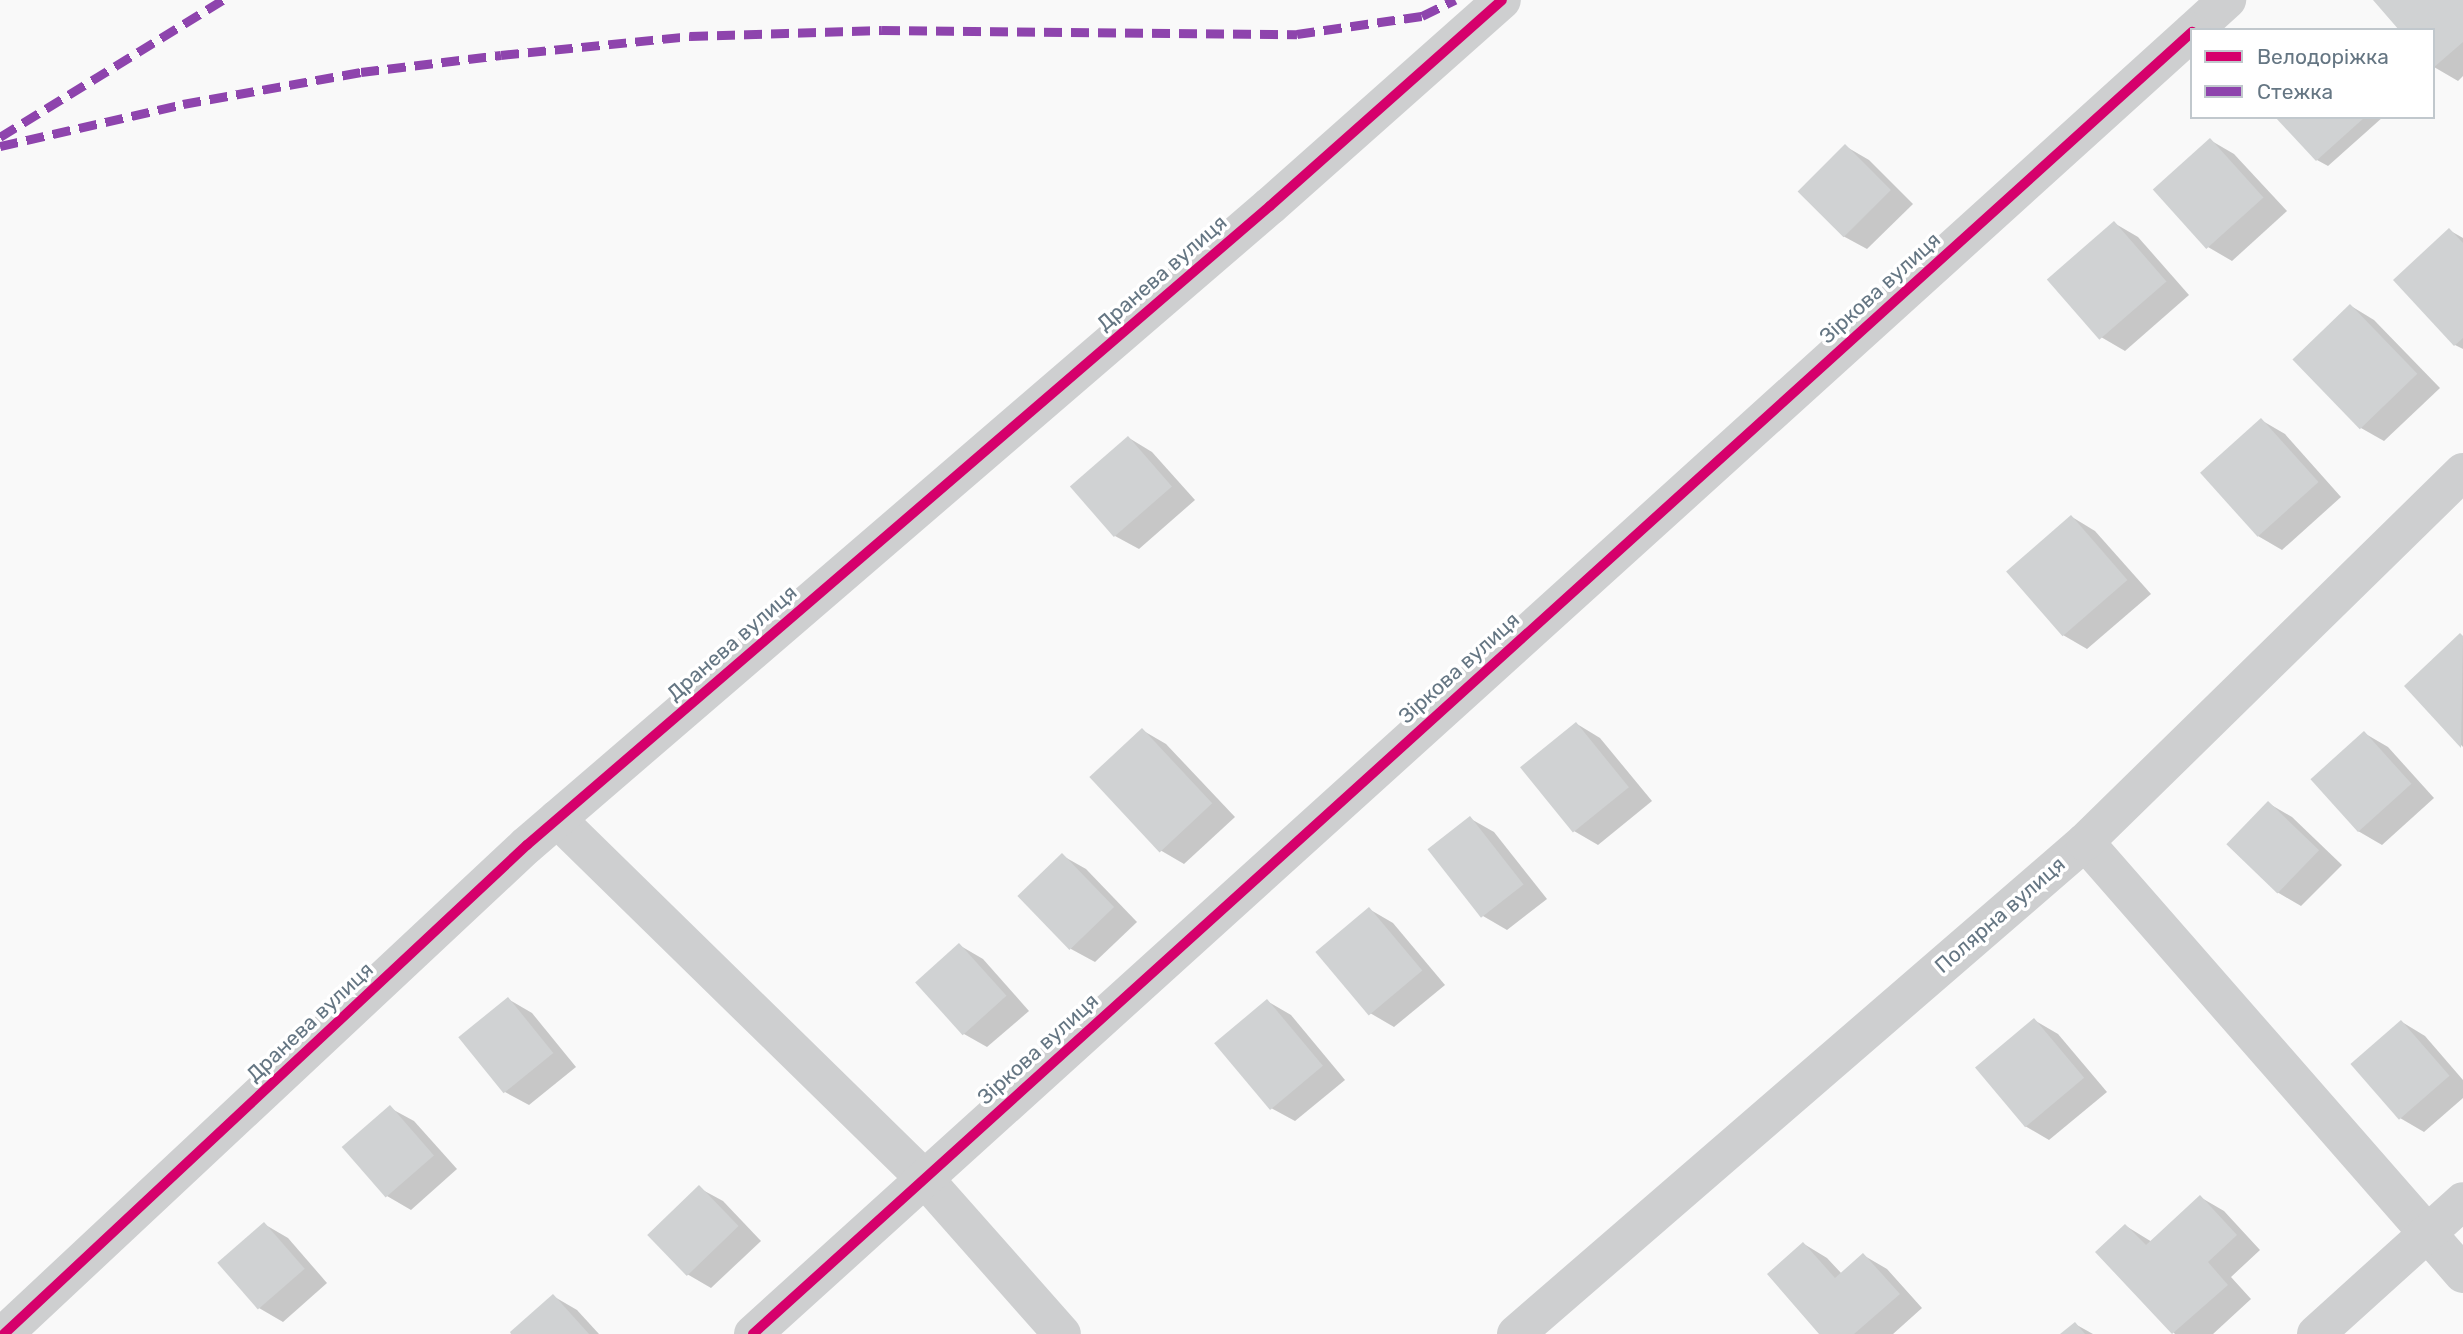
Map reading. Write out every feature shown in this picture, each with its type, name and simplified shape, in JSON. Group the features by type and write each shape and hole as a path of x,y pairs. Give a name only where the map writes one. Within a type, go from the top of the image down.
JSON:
{"street":[{"name":"Дранева вулиця","path":"4,1334 557,819 1270,206 1502,0"},
{"name":"Зіркова вулиця","path":"2196,28 2227,0"},
{"name":"Зіркова вулиця","path":"753,1334 2190,34"},
{"name":"Полярна вулиця","path":"1516,1334 2085,842 2463,472"},
{"path":"557,819 923,1178 1062,1334"},
{"path":"2085,842 2463,1274"},
{"path":"2316,1334 2463,1201"}],"building":[{"path":"2373,0 2463,0 2463,42 2435,66 2435,28 2397,28"},
{"path":"2277,119 2363,119 2316,161"},
{"path":"2210,138 2264,197 2206,249 2153,190"},
{"path":"1845,144 1891,190 1844,237 1798,191"},
{"path":"2114,221 2166,281 2099,340 2047,279"},
{"path":"2449,228 2463,243 2463,338 2454,346 2393,280"},
{"path":"2350,304 2417,374 2360,429 2292,360"},
{"path":"2261,418 2319,482 2258,537 2200,473"},
{"path":"1128,436 1172,487 1114,537 1070,487"},
{"path":"2071,515 2127,580 2063,636 2006,571"},
{"path":"2460,633 2463,636 2461,748 2404,686"},
{"path":"1576,722 1629,787 1573,833 1520,767"},
{"path":"1142,728 1212,803 1160,852 1089,777"},
{"path":"2364,731 2412,784 2358,832 2310,779"},
{"path":"2268,801 2319,850 2277,893 2226,844"},
{"path":"1470,816 1524,885 1481,918 1427,849"},
{"path":"1062,853 1114,907 1070,950 1017,896"},
{"path":"1369,907 1422,971 1369,1016 1315,952"},
{"path":"959,943 1007,996 963,1035 915,982"},
{"path":"508,997 553,1053 504,1093 458,1037"},
{"path":"1267,999 1323,1066 1270,1110 1214,1043"},
{"path":"2034,1018 2084,1078 2025,1127 1975,1067"},
{"path":"2401,1020 2450,1076 2399,1120 2350,1064"},
{"path":"390,1105 434,1156 386,1198 342,1147"},
{"path":"699,1185 739,1226 687,1276 647,1235"},
{"path":"2200,1195 2237,1235 2208,1262 2228,1285 2172,1334 2095,1252 2125,1224 2146,1245"},
{"path":"264,1222 305,1269 258,1309 217,1263"},
{"path":"1803,1242 1835,1278 1863,1253 1900,1294 1854,1334 1819,1334 1767,1274"},
{"path":"553,1294 589,1334 511,1334 510,1332"},
{"path":"2075,1322 2085,1334 2060,1334"}],"marked path":[{"path":"0,137 223,0"},
{"path":"0,146 183,104 361,72 690,36 882,30 1297,34 1422,16 1455,0"}],"cycle path":[{"path":"4,1334 527,845 1270,206 1502,0"},
{"path":"753,1334 2190,34"}]}
